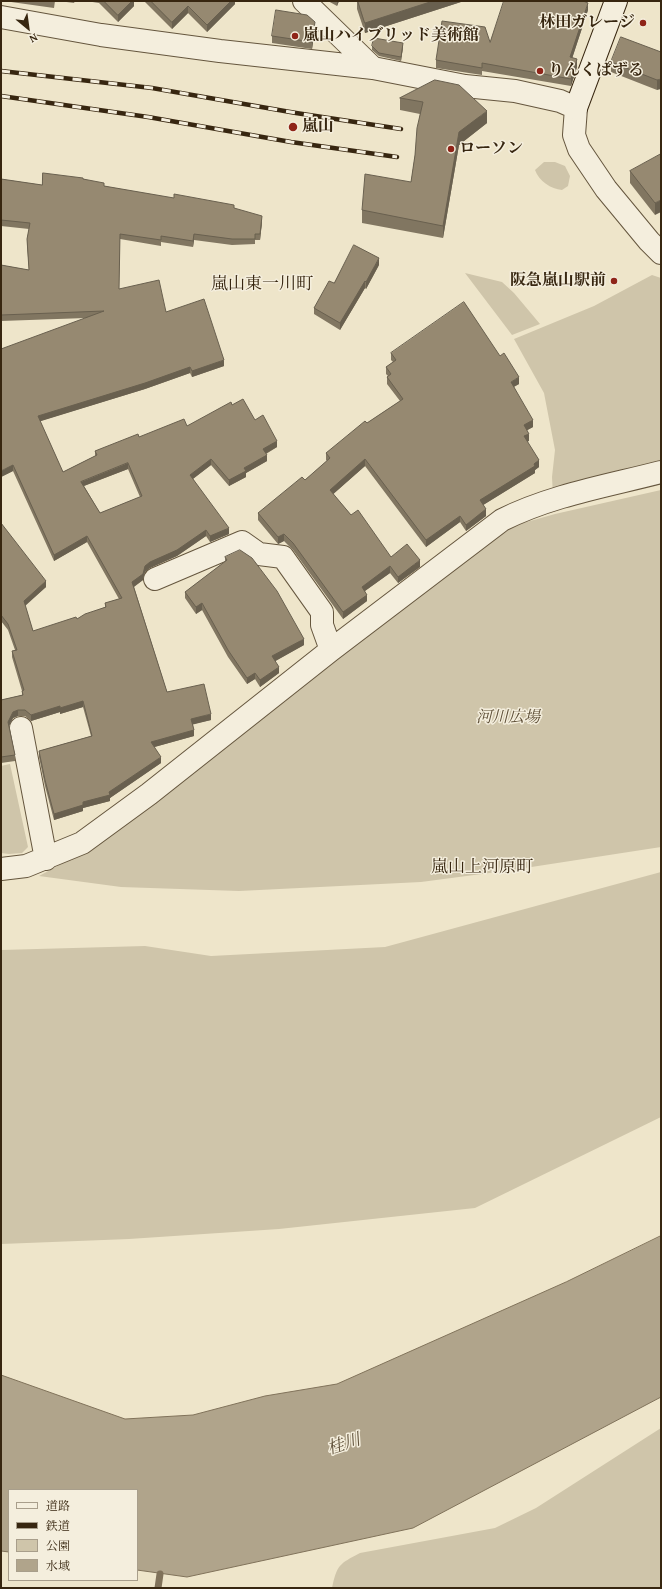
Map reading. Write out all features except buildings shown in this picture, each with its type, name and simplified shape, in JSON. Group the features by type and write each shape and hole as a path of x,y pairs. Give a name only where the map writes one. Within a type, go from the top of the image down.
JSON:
{"street":[{"path":"304,1 373,68"},
{"path":"616,1 576,108 574,135 579,149 606,189 649,241 661,253"},
{"path":"1,17 109,36 220,51 373,68 465,86 515,91 560,101 576,108"},
{"path":"1,869 26,866 82,843 149,794 233,726 502,520 524,509 546,501 661,472"},
{"path":"155,579 242,542 259,554 283,557 322,612 322,625 331,650"},
{"path":"21,728 46,859"}],"green space":[{"path":"544,162 555,162 565,166 570,176 568,186 562,190 558,189 550,186 539,178 535,170"},
{"path":"465,273 502,282 514,293 540,324 512,335"},
{"path":"652,275 661,278 661,465 553,496 552,477 555,450 544,393 514,339 594,306"},
{"name":"河川広場","path":"661,490 661,847 512,870 421,882 239,891 121,887 39,876 76,856 464,560 516,525 555,514"},
{"path":"10,764 28,847 22,853 9,854 1,853 1,766"},
{"path":"661,872 661,1117 475,1208 279,1229 129,1239 1,1244 1,950 145,946 211,956 385,947"},
{"path":"661,1428 661,1588 332,1588 340,1566 347,1560 360,1553 495,1528 536,1508"}],"water":[{"name":"桂川","path":"661,1236 661,1397 413,1528 187,1577 138,1570 138,1489 8,1489 8,1552 1,1551 1,1375 125,1419 193,1415 265,1396 337,1384 566,1282"}],"waterway":[{"path":"158,1588 160,1574"}],"railway":[{"path":"1,71 152,88 296,113 401,129"},
{"path":"1,96 148,117 291,142 397,157"}],"place":[{"name":"林田ガレージ","path":"643,23"},
{"name":"嵐山ハイブリッド美術館","path":"295,36"},
{"name":"りんくぱずる","path":"540,71"},
{"name":"嵐山","path":"293,127"},
{"name":"ローソン","path":"451,149"},
{"name":"阪急嵐山駅前","path":"614,281"}],"district":[{"name":"嵐山東一川町","path":"262,285"},
{"name":"嵐山上河原町","path":"482,868"}]}
